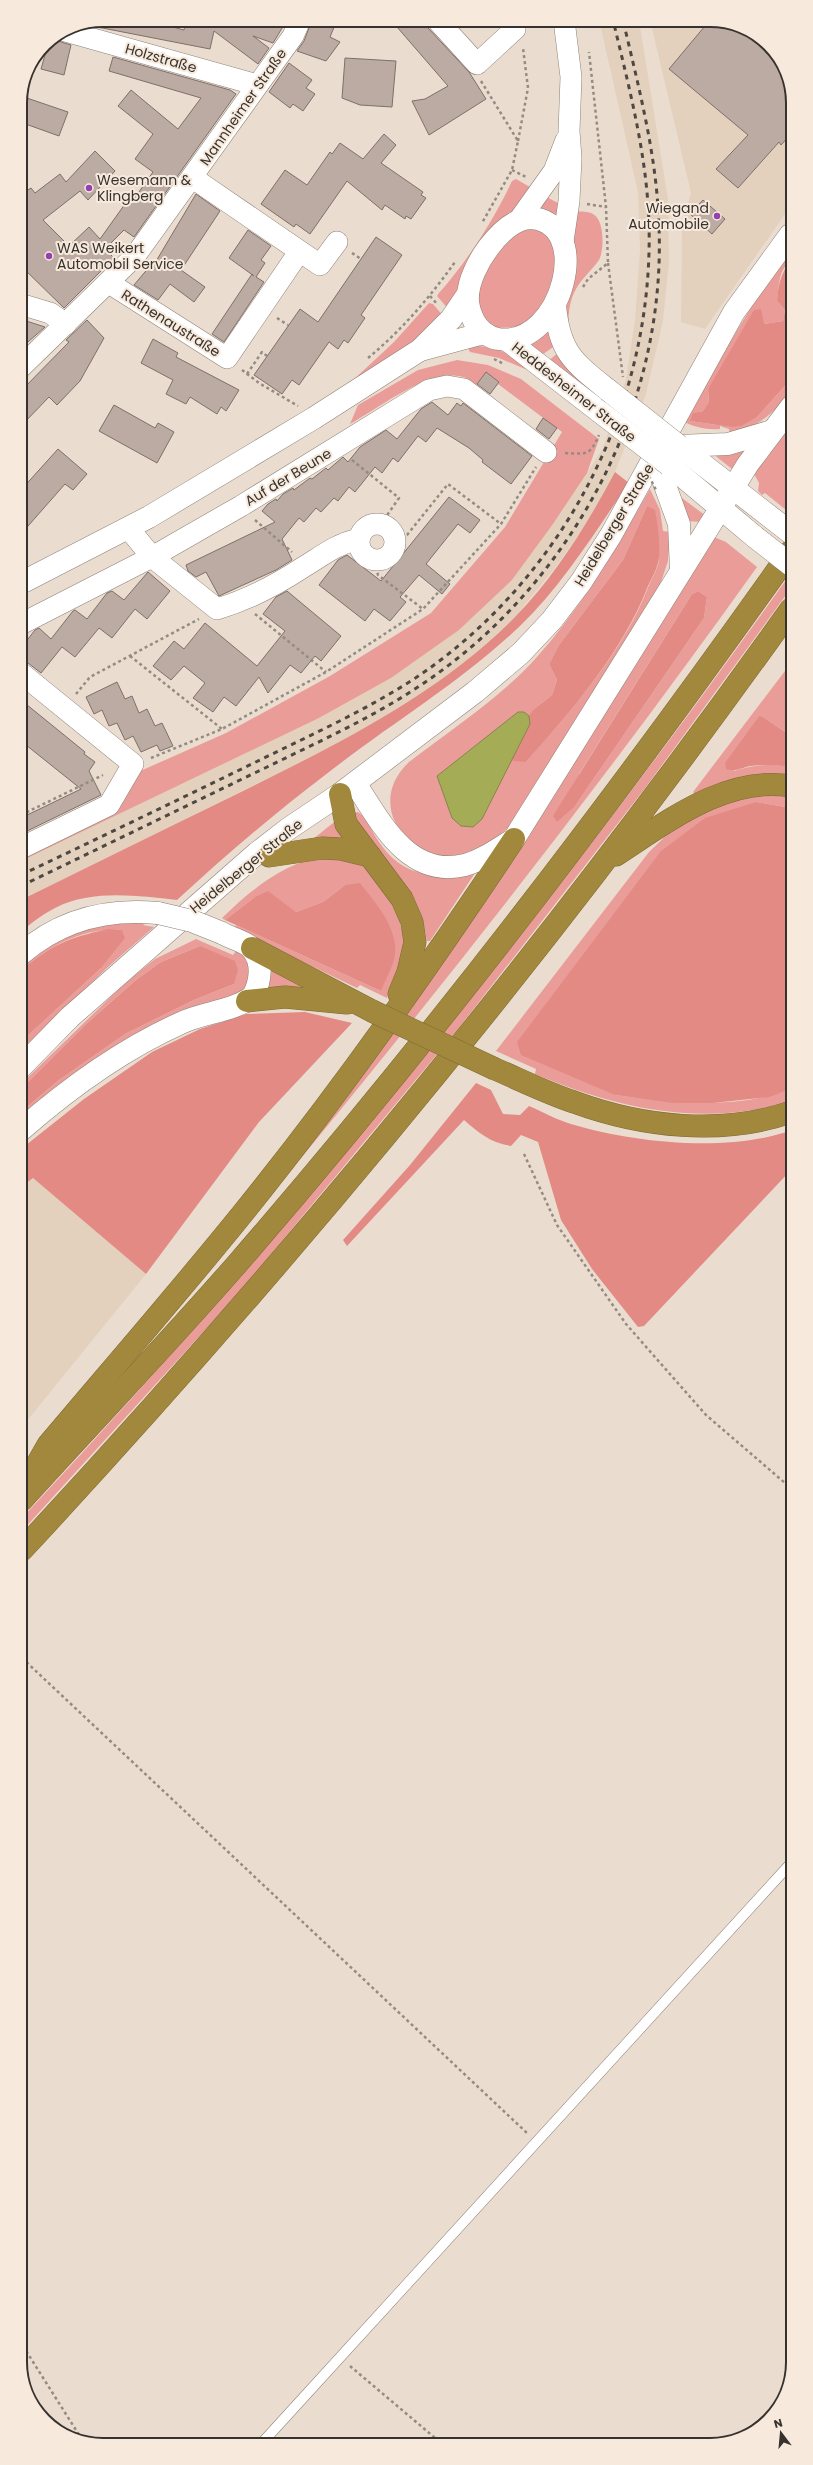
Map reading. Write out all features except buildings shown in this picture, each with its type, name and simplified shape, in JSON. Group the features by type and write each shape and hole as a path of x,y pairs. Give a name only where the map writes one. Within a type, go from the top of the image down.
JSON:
{"highway":[{"path":"27,1495 236,1265 397,1074 597,818 786,558"},
{"path":"27,1544 258,1289 364,1164 605,862 786,616"},
{"path":"605,862 686,810 733,790 756,785 786,786"},
{"path":"27,1483 48,1445 243,1212 372,1013 408,972 415,942 412,922 402,899 346,824 348,788"},
{"path":"372,1013 435,958 514,839"},
{"path":"268,856 322,848 342,849 370,856"},
{"path":"252,948 372,1013 495,1069 574,1102 631,1119 682,1126 728,1126 786,1114"},
{"path":"247,1001 285,997 372,1013"}],"main road":[{"path":"27,580 129,529 314,418 420,350 451,319 468,294 475,272 490,246 501,233 520,220 535,218 549,222 558,230 563,241 564,274 555,305 549,316 534,330 518,338 507,340 496,339 484,333 477,326 472,316 468,294"},
{"name":"Heidelberger Straße","path":"27,1061 70,1017 257,853 348,788 475,692 521,653 552,620 581,582 611,535 734,312 786,240"},
{"name":"Heddesheimer Straße","path":"555,305 559,331 569,354 576,364 786,529"},
{"path":"420,350 484,333"},
{"name":"Heddesheimer Straße","path":"507,340 649,450 666,471"},
{"path":"348,788 392,839 407,853 425,862 444,866 464,865 483,858 514,839 721,507 772,431 786,413"},
{"path":"679,446 728,444 772,431"},
{"path":"666,471 721,507 786,562"},
{"path":"666,471 679,524 681,570"},
{"name":"Heidelberger Straße","path":"155,942 234,884 298,832 348,788"},
{"path":"27,949 36,941 68,924 104,913 150,912 192,921 252,948 258,964 259,977 256,990 247,1001 183,1022 155,1035 53,1103 27,1125"}],"street":[{"name":"Mannheimer Straße","path":"27,361 135,256 193,178 257,85 293,36 297,27"},
{"path":"444,27 477,64 513,27"},
{"path":"563,241 570,201 571,158 569,131 571,77 565,27"},
{"name":"Holzstraße","path":"73,33 257,85"},
{"path":"520,220 554,171 569,131"},
{"path":"193,178 320,265 337,242"},
{"name":"Rathenaustraße","path":"109,283 227,358 299,252"},
{"path":"27,306 50,313 66,324"},
{"name":"Auf der Beune","path":"27,621 152,557 241,506 429,390 447,386 464,389 546,452"},
{"path":"376,524 391,530 396,540 394,551 390,556 386,559 375,561 364,556 361,551 359,539 363,530 376,524"},
{"path":"129,529 152,557 217,609 240,603 301,569 342,543 359,539"},
{"path":"27,679 133,764 109,805 27,845"}],"lane":[{"path":"267,2438 786,1869"}],"path":[{"path":"479,228 512,170 528,88 525,54 516,27"},
{"path":"589,50 606,207 608,263 622,368"},
{"path":"477,64 479,78 518,141"},
{"path":"364,362 388,342 430,296 457,260"},
{"path":"581,291 588,279 608,263"},
{"path":"247,374 262,352 267,356"},
{"path":"490,358 511,368"},
{"path":"291,410 304,402"},
{"path":"27,812 114,770 222,729 326,672 423,609 501,524 546,452"},
{"path":"396,540 407,535 448,484 501,524"},
{"path":"241,506 258,523 290,549 301,569"},
{"path":"375,561 378,575 423,609"},
{"path":"240,603 326,672"},
{"path":"65,708 90,676 217,609"},
{"path":"130,656 222,729"},
{"path":"524,1154 557,1225 626,1324 706,1415 786,1484"},
{"path":"27,1663 536,2142"},
{"path":"27,2352 78,2434"},
{"path":"341,2358 435,2438"}],"shaded area":[{"path":"601,27 640,27 668,199 669,262 663,321 646,394 615,472 592,516 555,568 516,616 460,667 402,707 331,747 27,897 27,858 319,718 391,678 459,630 512,580 553,524 603,448 626,379 635,320 640,250 638,192"},
{"path":"652,27 725,28 748,37 760,46 773,61 782,79 785,93 786,213 705,329 681,322 682,224 691,193"},
{"path":"516,179 535,190 450,311 437,296 470,254 497,211 512,181"},
{"path":"547,197 563,206 561,221 537,210"},
{"path":"575,211 589,212 597,217 600,222 602,250 599,260 581,281 573,294 569,312 569,334 565,298"},
{"path":"535,228 552,237 556,266 553,286 543,305 526,327 495,328 484,318 479,308 478,297 486,271 492,259 509,239 519,232"},
{"path":"786,259 786,266 781,275 777,301 785,310 783,321 764,324 708,389 709,402 702,412 690,421 731,427 757,417 786,385 786,398 771,414 764,419 730,435 729,429 720,426 720,429 705,428 682,421 758,296"},
{"path":"786,268 786,385 757,417 741,426 731,427 690,421 693,413 702,412 709,402 708,389 754,310 761,309 764,324 783,321 785,310 777,301 782,275"},
{"path":"429,303 433,304 444,317 433,330 351,382 394,342"},
{"path":"552,326 556,345 539,357 529,344"},
{"path":"467,346 493,348 531,366 525,369 499,358 470,352"},
{"path":"559,352 606,396 603,405 547,362"},
{"path":"457,360 488,365 521,379 599,439 587,473 553,524 512,580 459,630 391,678 319,718 27,858 27,850 138,772 226,733 330,676 431,613 505,527 562,432 498,384 499,382 486,372 476,385 465,378 450,375 420,383 390,399 350,424 358,405 418,370"},
{"path":"786,428 786,510 765,493 762,495 758,491 759,483 753,472"},
{"path":"747,450 732,469 713,454"},
{"path":"615,472 629,483 564,576 535,611 519,627 474,666 309,787 233,850 177,900 115,895 84,898 55,908 27,927 27,897 241,792 350,736 386,716 453,671 485,645 530,601 558,566 594,510"},
{"path":"650,489 660,510 663,531 670,532 668,561 659,588 510,826 488,844 473,852 452,856 432,853 415,845 401,832 393,816 390,798 395,780 409,762 491,700 522,673 553,639 598,576","holes":["647,506 658,549 659,560 638,610 611,657 595,679 526,762 534,709 552,695 557,680 549,664 559,645 623,560"]},
{"path":"682,498 706,516 702,522 686,521 680,499"},
{"path":"647,506 655,510 659,558 655,572 625,634 595,679 578,701 526,762 513,761 508,744 534,709 552,695 557,680 549,664 559,645 623,560"},
{"path":"714,537 726,542 757,567 700,647 523,881 402,1034 278,1186","holes":["698,591 707,597 704,618 575,806 579,774 692,594"]},
{"path":"786,580 786,595 646,787 458,1029 237,1295 27,1526 27,1513 125,1406 226,1292 325,1176 422,1058 610,819"},
{"path":"698,591 707,597 704,618 575,806 557,822 553,816 692,594"},
{"path":"786,670 786,733 760,715 734,771 762,765 786,766 786,779 695,794 693,792"},
{"path":"518,712 524,712 529,716 530,724 482,819 473,827 461,826 452,818 437,776"},
{"path":"760,715 786,733 786,766 760,765 730,770 726,769 725,763"},
{"path":"771,794 786,796 786,807 756,802 615,1095 704,1103 748,1100 770,1096 786,1091 786,1102 758,1109 726,1113 693,1114 662,1111 598,1097 567,1086 535,1074 536,1069 496,1051 649,852 677,825 742,796"},
{"path":"756,802 786,807 786,1091 769,1097 713,1103 673,1103 615,1095 521,1055 517,1042 661,851 705,818"},
{"path":"358,812 364,818 379,842 389,854 399,863 410,869 433,875 475,873 430,941 427,941 422,917 355,820 354,813"},
{"path":"334,822 348,840 313,839 333,823"},
{"path":"326,856 362,864 370,869 384,888 397,913 405,946 400,966 387,998 360,985 357,988 234,929 236,925 381,991 345,885 323,902 296,912 255,897 225,920 222,918 245,897 282,871 296,864"},
{"path":"360,883 386,918 394,938 394,960 381,991 225,920 255,897 268,891 296,912 323,902 345,885"},
{"path":"146,922 143,925 154,927 108,967 27,1045 27,1036 100,969 121,930 107,930 80,935 55,946 27,965 27,959 38,949 93,925"},
{"path":"108,929 122,930 125,938 100,969 27,1036 27,965 52,948 71,939"},
{"path":"196,939 233,955 236,951 248,956 250,977 245,989 27,1116 27,1107 59,1080 125,1034 194,1000 234,984 200,946 161,962 136,980 84,1026 27,1083 27,1078 125,983 155,959"},
{"path":"200,946 235,961 238,970 234,984 194,1000 125,1034 59,1080 27,1107 27,1083 84,1026 136,980 161,962"},
{"path":"270,969 309,988 266,989"},
{"path":"305,1012 352,1023 259,1122 146,1274 33,1178 27,1182 27,1144 84,1099 152,1052 200,1029 246,1014"},
{"path":"476,1083 491,1090 503,1114 520,1115 529,1106 566,1122 596,1131 623,1136 682,1143 711,1143 767,1137 786,1132 786,1175 644,1326 638,1327 592,1269 561,1220 538,1142 521,1135 511,1146 504,1145 486,1137 464,1120 347,1246 343,1240 410,1165"},
{"path":"33,1178 146,1274 27,1421 27,1182"}],"railway":[{"path":"27,872 320,731 377,701 414,679 467,638 515,591 556,539 590,482 616,421 635,357 646,291 649,224 645,172 636,121 615,27"},
{"path":"27,883 325,739 386,707 424,683 477,642 524,595 565,542 600,485 627,424 646,360 657,294 659,227 655,174 641,97 625,27"}],"place":[{"name":"Wesemann & Klingberg","path":"89,188"},
{"name":"Wiegand Automobile","path":"717,216"},
{"name":"WAS Weikert Automobil Service","path":"49,256"}]}
